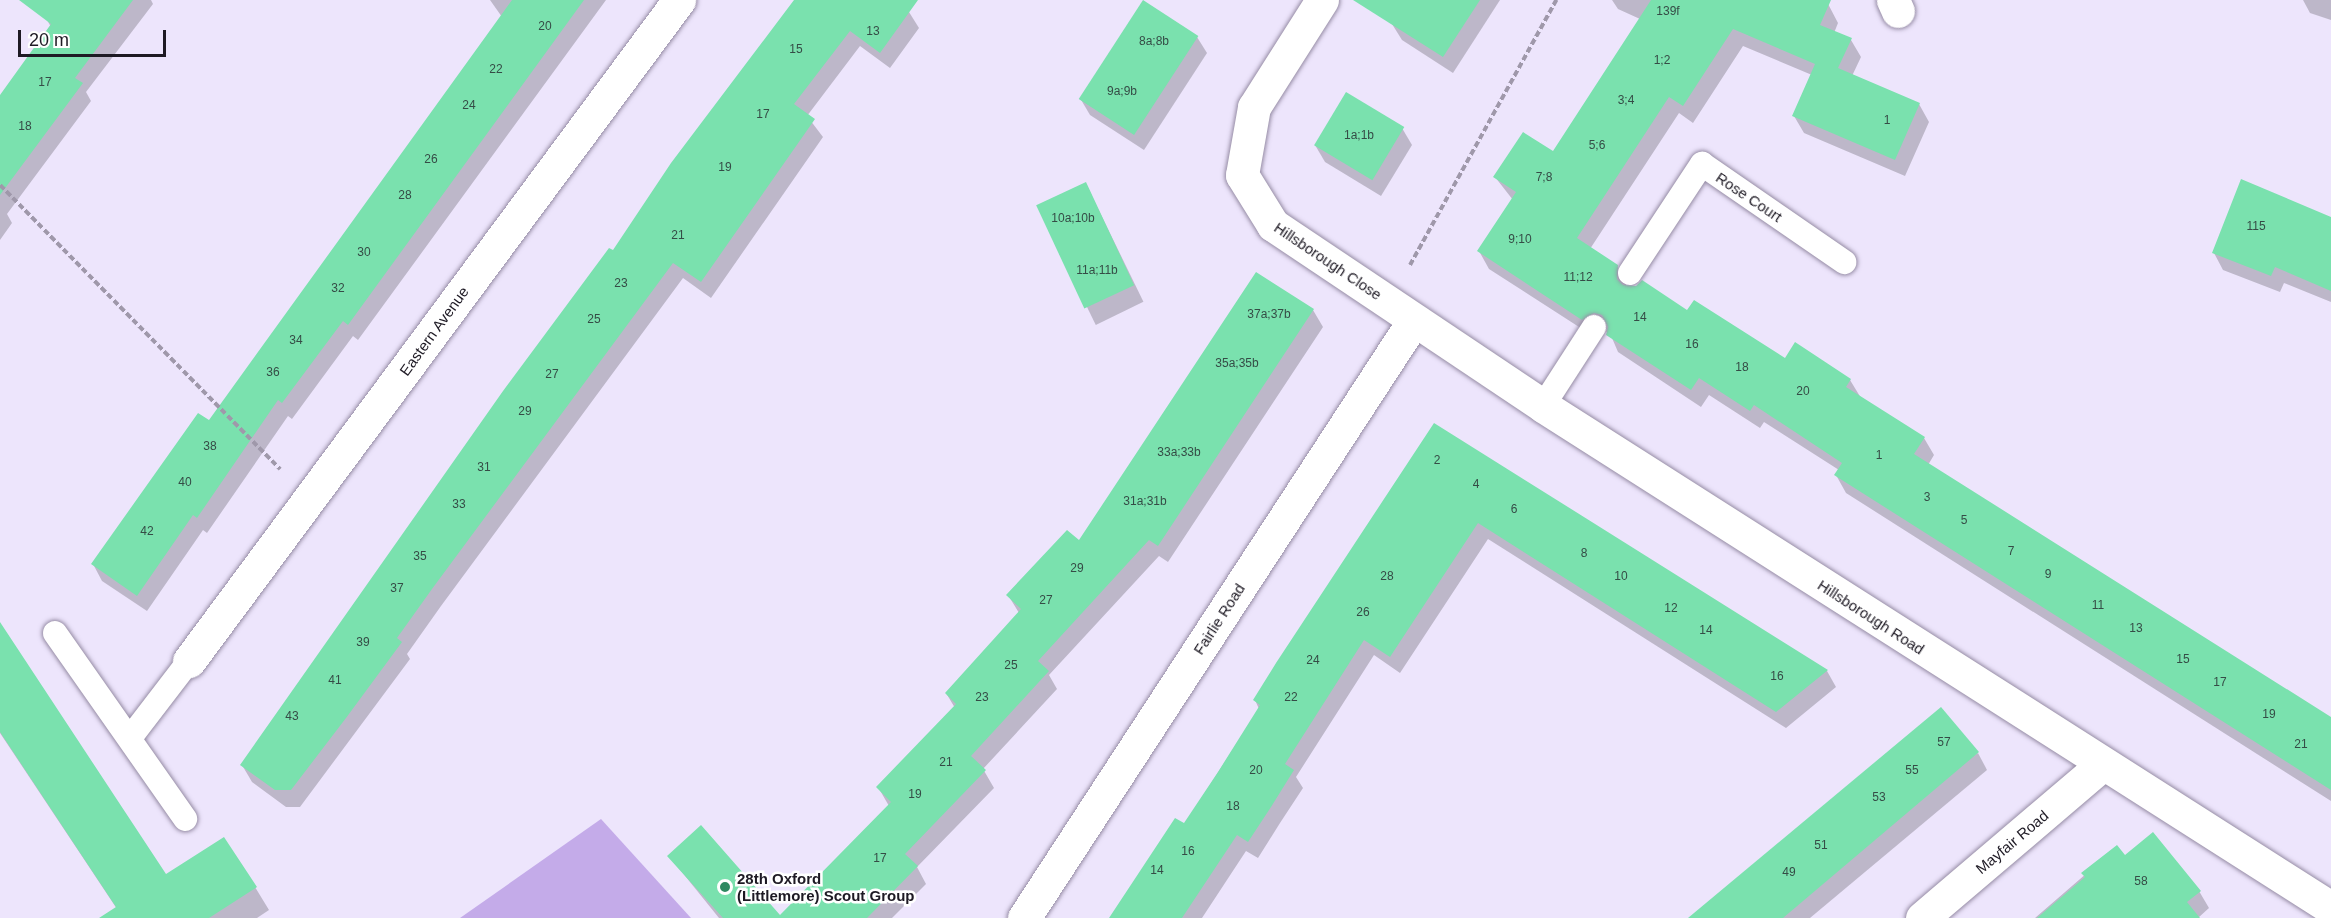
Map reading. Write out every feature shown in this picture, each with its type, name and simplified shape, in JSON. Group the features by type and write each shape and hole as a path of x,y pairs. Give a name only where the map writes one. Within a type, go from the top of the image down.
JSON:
{"street":[{"name":"Eastern Avenue","path":"189,661 679,0"},
{"name":"Hillsborough Close","path":"1322,0 1254,107 1242,175 1272,225 1401,311"},
{"name":"Hillsborough Road","path":"1401,311 1543,406 2102,765 2331,908"},
{"name":"Fairlie Road","path":"1023,918 1401,311"},
{"name":"Mayfair Road","path":"1922,918 2102,765"}],"lane":[{"name":"Rose Court","path":"1630,273 1702,164 1844,262"},
{"path":"1543,406 1594,327"},
{"path":"55,633 185,819"},
{"path":"130,738 189,661"}],"path":[{"path":"1401,311 1556,0"},
{"path":"0,185 310,499"}],"shaded area":[{"path":"601,819 691,918 460,918"}],"building":[{"path":"19,0 133,0 75,78 83,83 0,195 0,95 51,24"},
{"path":"512,0 584,0 348,325 343,321 282,403 278,400 197,518 193,515 137,596 91,564 198,413 209,420"},
{"path":"794,0 918,0 880,53 850,31 794,104 815,119 701,282 673,263 432,589 397,638 402,642 346,718 291,790 275,790 240,765 503,391 609,248 613,250 671,163"},
{"path":"1143,0 1198,36 1134,135 1079,99"},
{"path":"1353,0 1480,0 1443,57"},
{"path":"1651,0 1831,0 1820,25 1852,38 1838,68 1920,103 1895,160 1792,116 1815,64 1733,29 1683,106 1669,97 1577,238 1618,265 1617,279 1623,285 1636,286 1642,280 1687,310 1694,300 1785,358 1795,342 1851,379 1846,387 1925,437 1914,454 2331,717 2331,790 1834,475 1842,463 1754,405 1750,411 1699,378 1691,390 1606,335 1608,327 1602,315 1594,313 1582,320 1477,251 1516,192 1493,177 1523,132 1553,151"},
{"path":"1346,92 1404,127 1372,180 1314,145"},
{"path":"2241,179 2331,217 2331,291 2275,267 2271,276 2212,253"},
{"path":"1086,182 1134,285 1084,309 1036,205"},
{"path":"1256,272 1314,309 1158,546 1149,540 1038,661 1049,671 971,756 986,770 905,854 918,866 867,918 723,918 667,856 701,825 780,915 891,802 876,787 956,704 945,693 1021,609 1006,595 1067,530 1079,540"},
{"path":"1434,423 1828,670 1776,712 1478,523 1390,657 1364,640 1285,764 1294,770 1271,807 1248,842 1237,835 1182,918 1109,918 1175,818 1184,823 1218,772 1260,705 1253,700"},
{"path":"0,622 166,874 224,837 257,887 209,918 99,918 116,907 0,732"},
{"path":"1941,707 1979,752 1783,918 1688,918"},
{"path":"2153,832 2201,891 2187,902 2200,918 2037,918 2085,877 2081,873 2117,845 2125,855"}],"place":[{"name":"28th Oxford (Littlemore) Scout Group","path":"725,887"}]}
